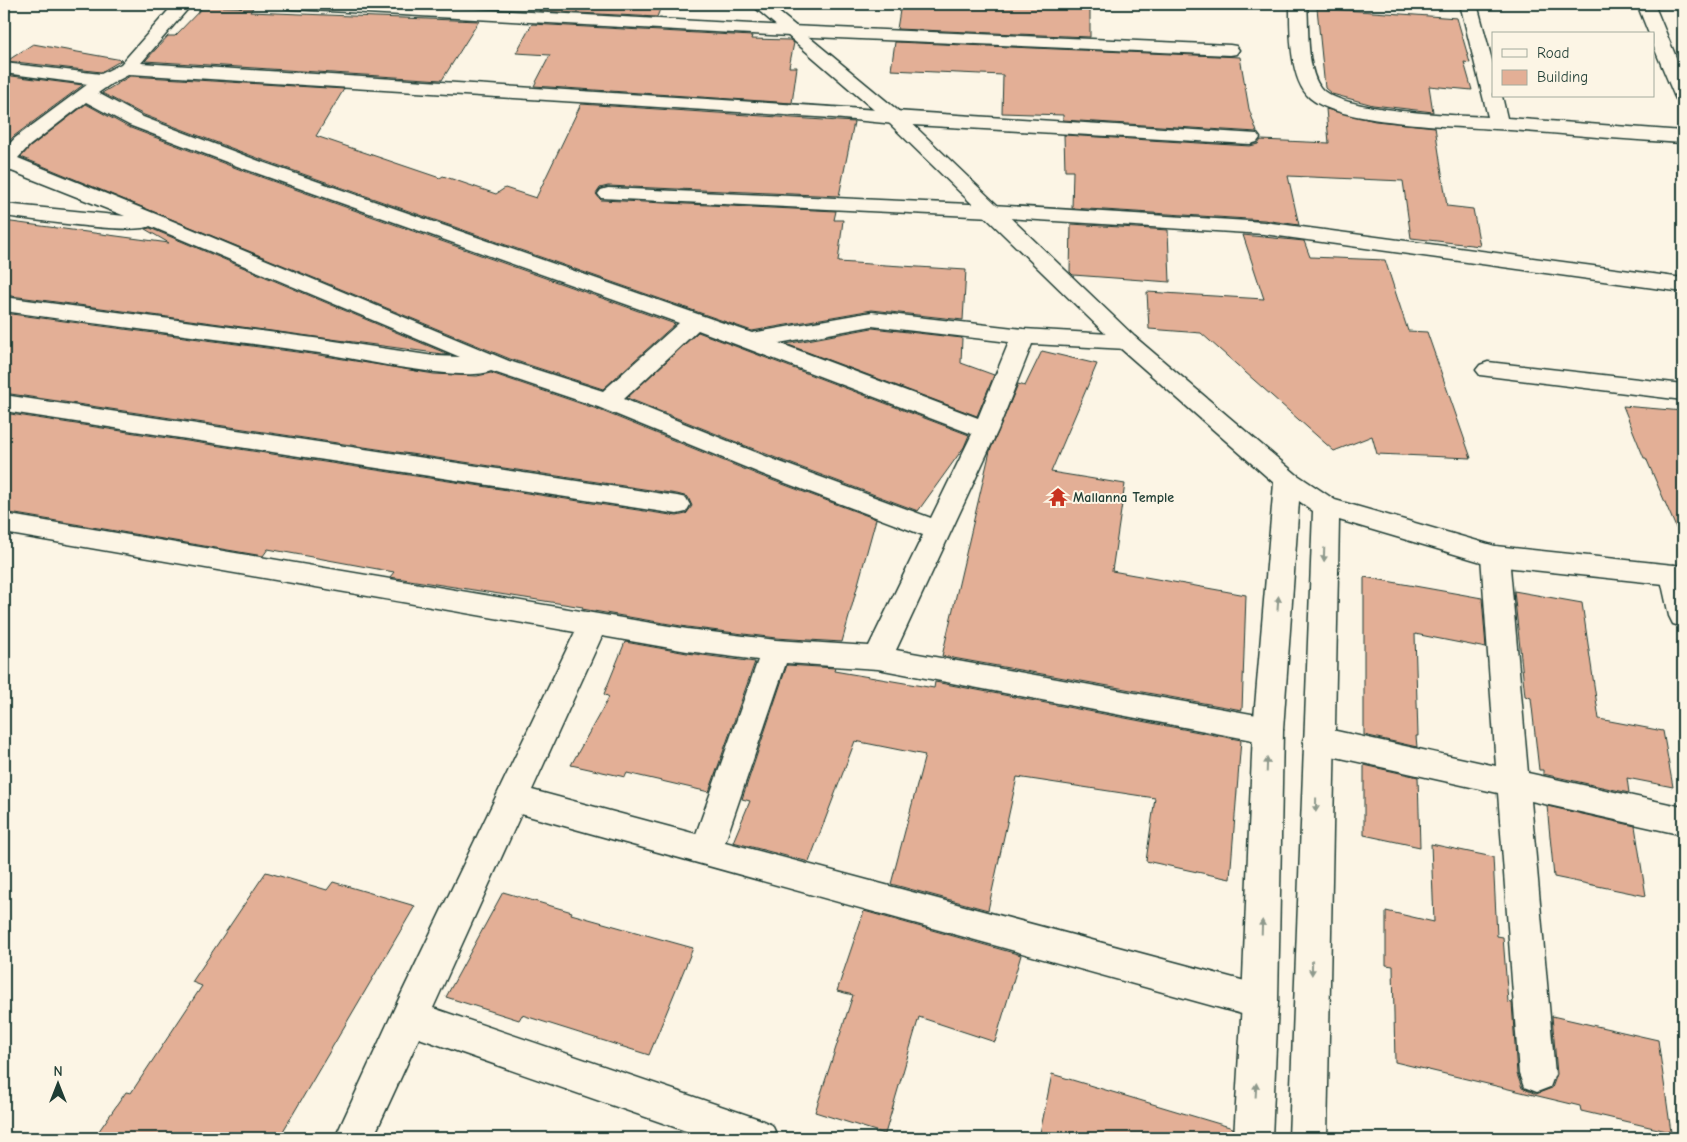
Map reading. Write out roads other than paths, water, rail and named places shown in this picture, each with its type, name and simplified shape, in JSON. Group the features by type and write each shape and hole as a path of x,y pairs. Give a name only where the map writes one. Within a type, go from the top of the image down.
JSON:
{"street":[{"path":"183,4 127,68 104,80 9,151 161,223 501,366 608,400 771,468 938,531"},
{"path":"292,4 790,31 1230,50"},
{"path":"759,4 896,118 1127,342 1287,480 1326,507 1495,556 1678,575 1683,616"},
{"path":"1298,4 1304,71 1315,93 1329,103 1403,116 1683,137"},
{"path":"1469,4 1492,95"},
{"path":"1645,4 1683,95"},
{"path":"4,68 104,80"},
{"path":"127,68 833,112 896,118 1250,138"},
{"path":"85,94 136,121 252,165 751,342 986,430"},
{"path":"1493,98 1499,123"},
{"path":"608,194 992,211 1264,228 1683,285"},
{"path":"4,210 100,221 161,223"},
{"path":"4,304 311,345 434,364 501,366"},
{"path":"751,342 872,319 1023,336 1127,342"},
{"path":"608,400 694,322"},
{"path":"878,658 986,430 1023,336"},
{"path":"1488,370 1683,392"},
{"path":"4,403 677,504"},
{"path":"1253,1138 1260,1002 1268,730 1287,480"},
{"path":"1308,1138 1326,507"},
{"path":"6,526 687,640 776,651 878,658 1268,730"},
{"path":"1495,556 1537,1074"},
{"path":"354,1138 408,1017 593,624"},
{"path":"706,850 776,651"},
{"path":"1318,740 1683,821"},
{"path":"511,798 1260,1002"},
{"path":"408,1017 759,1138"}],"place":[{"name":"Mallanna Temple","path":"1058,497"}]}
